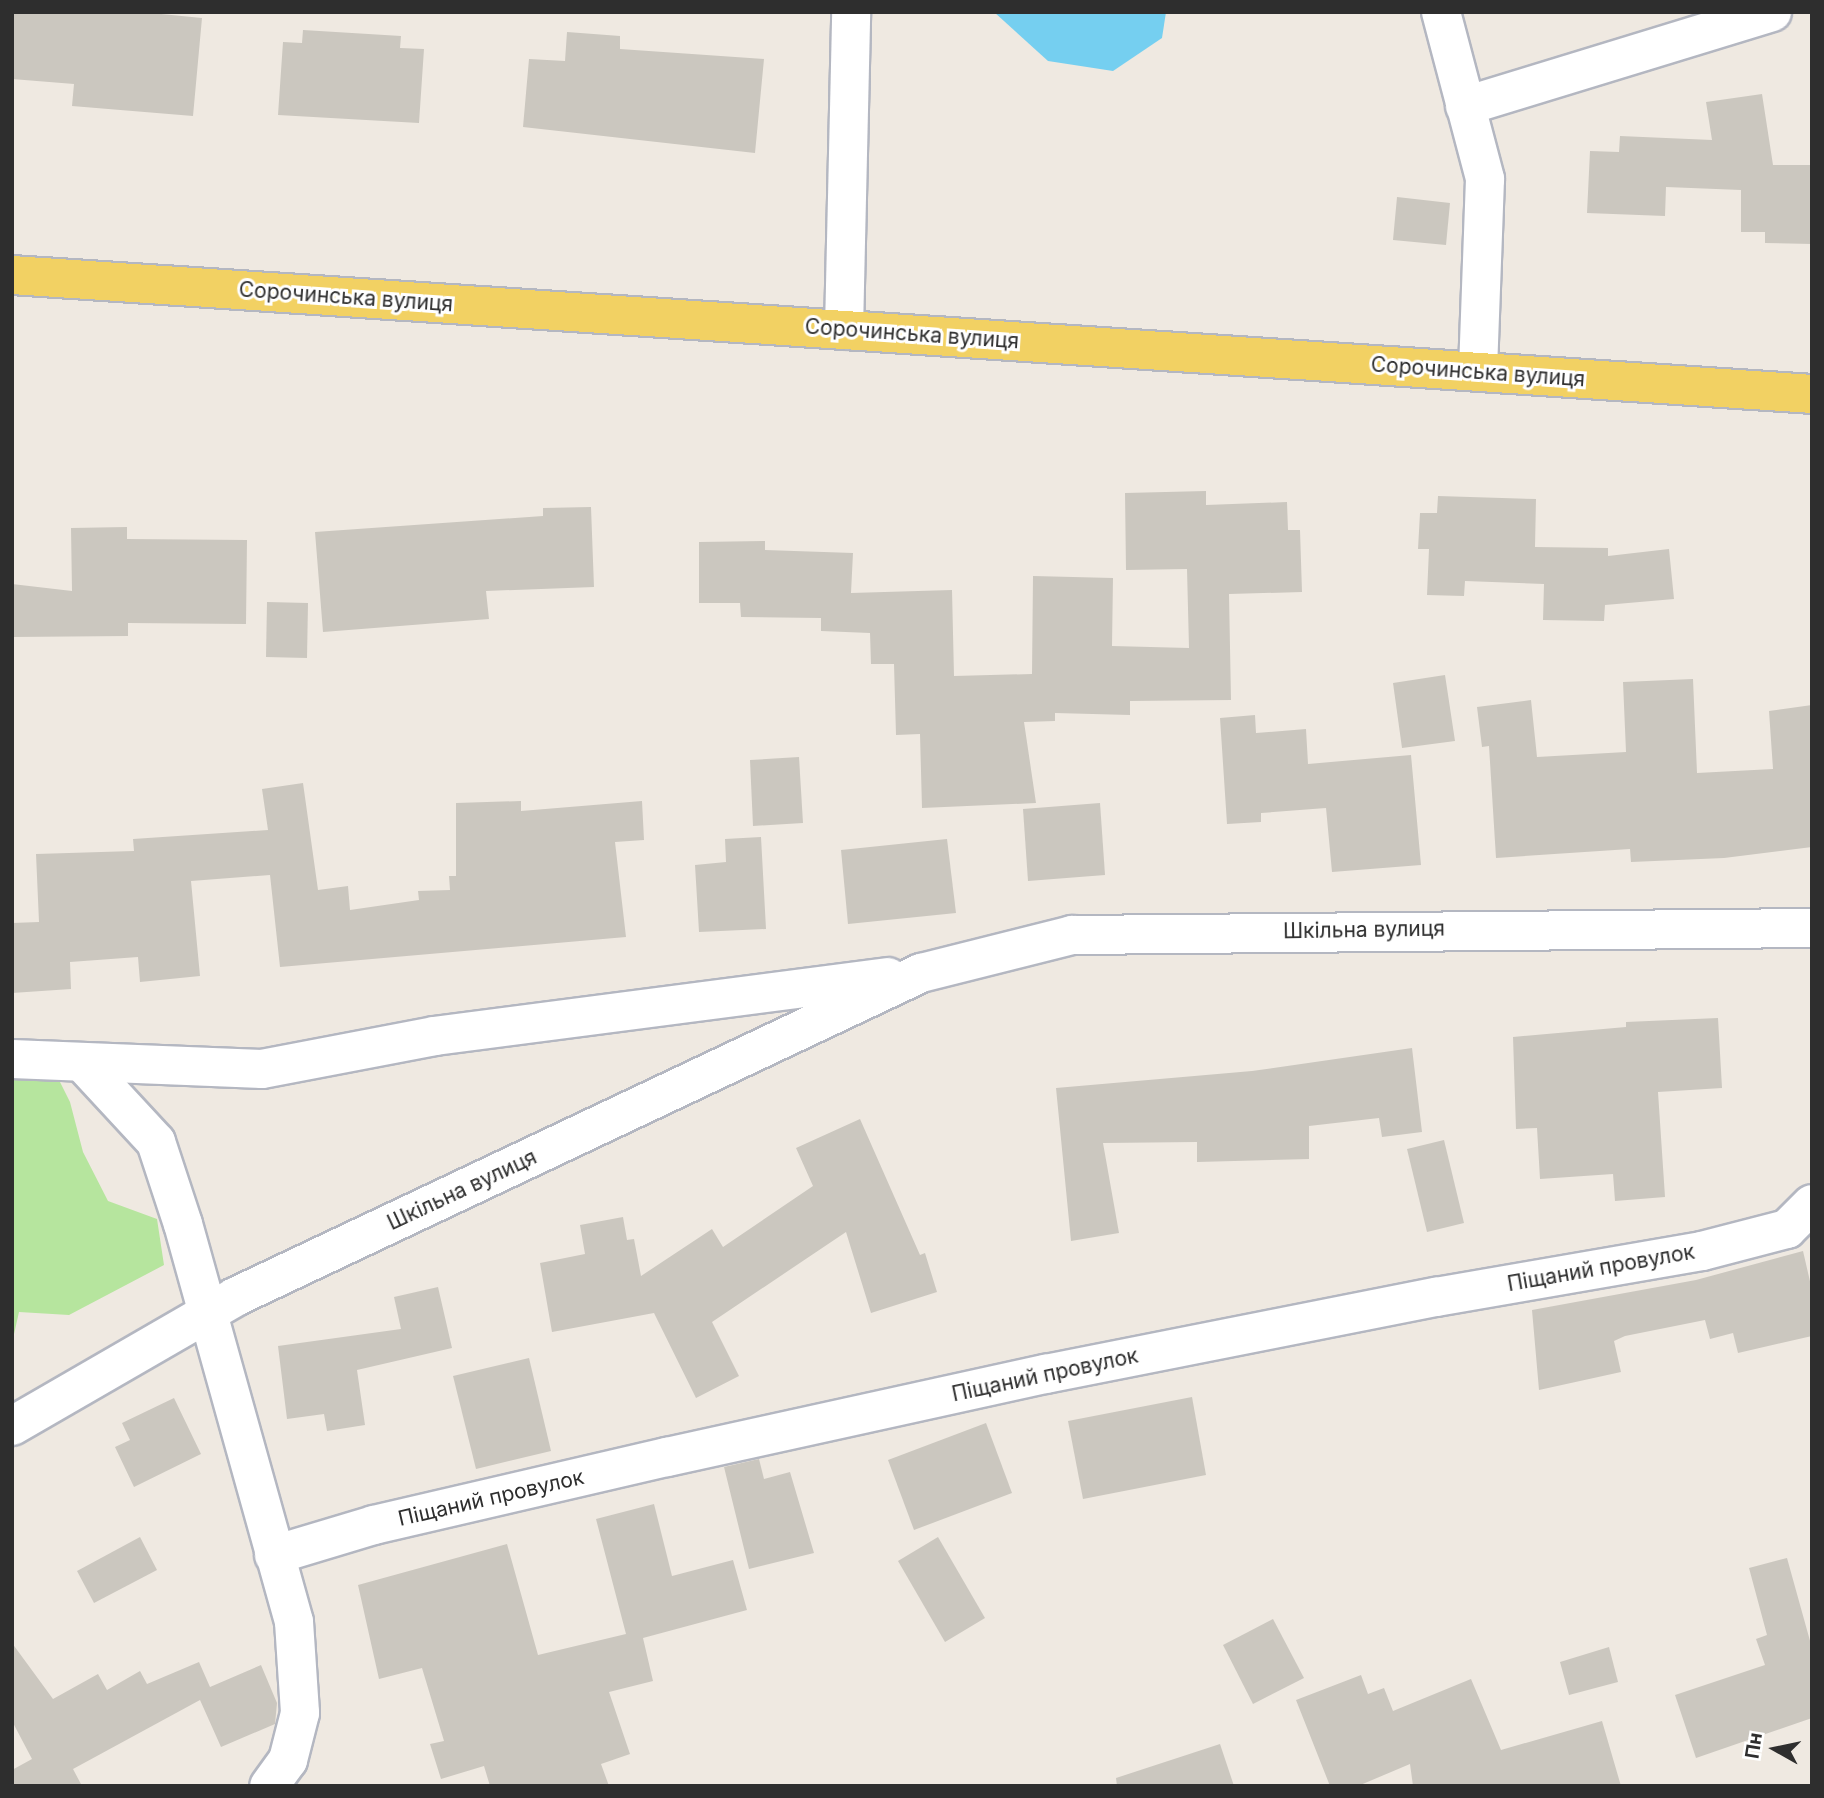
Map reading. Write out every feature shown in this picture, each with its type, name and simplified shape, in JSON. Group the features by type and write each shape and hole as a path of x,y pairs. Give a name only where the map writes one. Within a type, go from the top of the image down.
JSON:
{"main road":[{"name":"Сорочинська вулиця","path":"12,275 1812,394"}],"street":[{"path":"844,330 851,12"},
{"path":"1441,12 1486,179 1478,372"},
{"path":"1465,106 1772,12"},
{"name":"Шкільна вулиця","path":"12,1059 262,1069 449,1034 693,999 921,973 1072,935 1812,928"},
{"name":"Шкільна вулиця","path":"12,1426 205,1314 921,973"},
{"path":"82,1062 156,1142 183,1224 205,1314 294,1622 300,1713 288,1777"},
{"name":"Піщаний провулок","path":"274,1555 374,1525 653,1460 1046,1374 1436,1297 1702,1251 1787,1228 1812,1204"}],"green space":[{"path":"52,1066 70,1102 83,1152 108,1201 157,1219 164,1265 69,1315 19,1312 12,1343 12,1067"}],"water":[{"path":"994,12 1166,12 1162,38 1113,71 1048,61"}],"building":[{"path":"12,12 141,12 202,18 193,116 72,106 74,84 12,79"},
{"path":"303,30 401,36 400,48 424,49 419,123 278,115 283,42 302,43"},
{"path":"567,32 620,36 620,49 764,59 755,153 523,127 529,59 565,61"},
{"path":"1762,94 1773,165 1812,165 1812,244 1765,243 1765,232 1741,232 1741,190 1666,187 1665,216 1587,213 1590,151 1619,152 1620,136 1712,140 1706,102"},
{"path":"1397,197 1450,203 1446,245 1393,240"},
{"path":"1206,491 1206,505 1287,502 1288,530 1300,530 1302,592 1229,594 1231,700 1130,701 1130,715 1055,713 1055,721 1024,722 1036,803 922,808 920,734 896,735 894,664 871,664 870,633 821,631 821,618 741,617 740,603 699,603 699,542 765,541 765,550 853,553 851,593 952,590 954,676 1032,674 1033,576 1113,578 1112,646 1189,648 1187,569 1126,570 1125,493"},
{"path":"1438,496 1536,499 1535,547 1608,548 1608,556 1669,549 1674,599 1605,605 1604,621 1543,620 1544,584 1465,581 1464,596 1427,595 1429,549 1418,549 1420,513 1437,513"},
{"path":"591,507 594,587 486,591 489,619 323,632 315,532 543,516 543,508"},
{"path":"127,527 127,539 247,540 246,624 128,623 128,636 12,637 12,584 72,591 71,528"},
{"path":"267,602 308,603 307,658 266,657"},
{"path":"1445,675 1455,741 1402,748 1393,683"},
{"path":"1693,679 1697,773 1773,769 1769,711 1812,705 1812,847 1724,858 1631,862 1630,849 1496,858 1489,746 1482,747 1477,707 1531,700 1537,757 1626,752 1623,682"},
{"path":"1255,715 1256,733 1306,729 1308,764 1411,755 1421,865 1332,872 1326,808 1261,813 1261,822 1227,824 1220,718"},
{"path":"799,757 803,823 753,826 750,760"},
{"path":"303,783 318,890 348,886 350,910 419,900 418,891 450,890 449,876 456,876 456,803 521,801 521,811 642,801 644,840 615,842 626,937 280,967 270,875 191,881 200,976 140,982 138,957 70,962 71,989 12,993 12,923 39,922 36,854 134,851 133,839 268,830 262,789"},
{"path":"1100,803 1105,875 1028,881 1023,809"},
{"path":"761,837 766,929 699,932 695,865 726,862 725,839"},
{"path":"947,839 956,913 848,924 841,850"},
{"path":"1718,1018 1722,1088 1658,1092 1665,1197 1615,1201 1613,1174 1540,1179 1537,1128 1516,1129 1513,1037 1626,1027 1626,1022"},
{"path":"1412,1048 1422,1132 1382,1137 1379,1118 1309,1126 1309,1159 1197,1162 1197,1142 1103,1143 1119,1233 1071,1241 1056,1088 1252,1071"},
{"path":"860,1119 920,1255 925,1253 937,1292 871,1313 846,1232 712,1322 739,1376 696,1398 654,1313 552,1332 540,1263 585,1254 580,1225 623,1217 627,1240 634,1239 641,1276 712,1229 723,1247 813,1186 796,1148"},
{"path":"1444,1140 1464,1223 1427,1232 1407,1149"},
{"path":"1803,1251 1812,1290 1812,1336 1738,1353 1733,1333 1710,1339 1705,1320 1625,1336 1614,1341 1621,1372 1539,1390 1532,1310 1696,1280"},
{"path":"438,1287 452,1348 357,1370 365,1425 327,1431 324,1414 287,1419 278,1346 401,1329 394,1297"},
{"path":"529,1358 551,1451 476,1469 453,1376"},
{"path":"1192,1397 1206,1475 1083,1499 1068,1421"},
{"path":"174,1398 201,1454 134,1487 115,1447 130,1440 122,1423"},
{"path":"986,1423 1012,1493 914,1530 888,1460"},
{"path":"759,1459 764,1479 790,1472 814,1553 749,1569 724,1467"},
{"path":"654,1504 672,1576 733,1560 747,1610 643,1638 653,1681 609,1692 630,1754 601,1764 609,1786 490,1786 484,1766 441,1779 430,1744 444,1741 422,1668 379,1679 358,1585 507,1544 538,1655 626,1634 596,1519"},
{"path":"140,1537 157,1570 94,1603 77,1571"},
{"path":"938,1537 985,1618 945,1642 898,1561"},
{"path":"1787,1558 1812,1648 1812,1718 1696,1758 1675,1695 1765,1665 1756,1639 1767,1635 1749,1568"},
{"path":"1273,1619 1304,1678 1253,1704 1223,1645"},
{"path":"12,1643 53,1699 98,1674 107,1690 140,1671 147,1684 199,1662 210,1687 261,1665 277,1703 275,1724 221,1747 200,1700 73,1769 82,1786 12,1786 12,1770 32,1759 12,1721"},
{"path":"1609,1647 1618,1682 1569,1695 1560,1662"},
{"path":"1361,1675 1368,1694 1384,1688 1393,1711 1471,1679 1501,1750 1602,1721 1621,1786 1413,1786 1410,1764 1358,1786 1330,1786 1296,1700"},
{"path":"1220,1744 1234,1786 1117,1786 1116,1778"}]}
